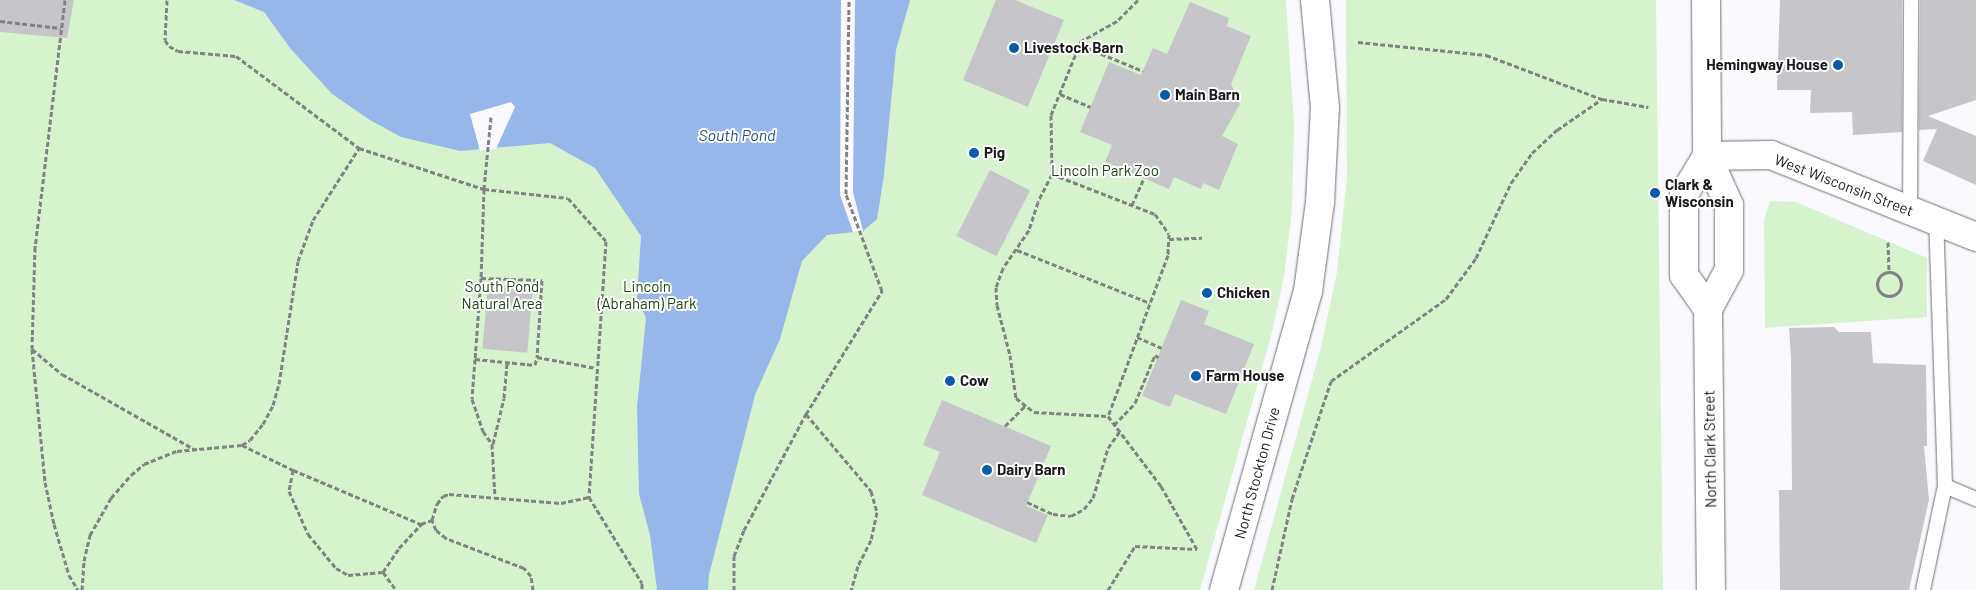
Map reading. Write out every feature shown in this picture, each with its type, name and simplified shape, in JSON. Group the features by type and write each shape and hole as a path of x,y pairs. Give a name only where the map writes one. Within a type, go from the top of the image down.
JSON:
{"street":[{"name":"North Stockton Drive","path":"1224,590 1308,291 1320,202 1324,108 1316,0"},
{"name":"North Clark Street","path":"1706,0 1707,156 1729,205 1729,270 1708,309 1711,590"},
{"name":"West Wisconsin Street","path":"1707,156 1771,156 1976,237"},
{"path":"1707,156 1684,194 1684,275 1708,309"}],"lane":[{"path":"1910,211 1911,0"},
{"path":"1923,590 1944,486 1936,221"},
{"path":"1944,486 1976,499"}],"path":[{"path":"64,0 35,246 32,350 45,482 54,524 69,574 80,590"},
{"path":"167,0 165,40 169,46 178,51 236,56 359,148 484,189 568,198 606,240 596,368 589,497 642,583 642,590"},
{"path":"734,590 734,556 744,530 806,414 882,291 846,194 849,0"},
{"path":"1108,416 1034,412 1016,398 1010,355 997,305 996,287 1003,268 1029,230 1038,202 1052,174 1051,115 1080,45 1082,41 1117,21 1138,0"},
{"path":"0,22 60,28"},
{"path":"1358,42 1486,55 1602,99 1648,107"},
{"path":"1080,45 1143,71"},
{"path":"1060,94 1090,107"},
{"path":"1272,590 1292,499 1331,381 1446,299 1476,258 1511,184 1532,153 1557,130 1602,99"},
{"path":"491,116 484,189 481,278 472,399 483,431 492,444"},
{"path":"80,590 90,535 111,498 144,464 177,451 242,445 250,440 263,424 279,384 298,261 314,220 359,148"},
{"path":"1052,174 1155,214 1169,234 1168,255 1108,416"},
{"path":"1132,206 1144,178"},
{"path":"1169,239 1202,238"},
{"path":"1888,242 1889,272"},
{"path":"1017,250 1150,303"},
{"path":"1889,272 1896,274 1900,284 1895,294 1888,296 1880,292 1877,281 1882,274 1889,272"},
{"path":"475,359 535,365 537,357 542,280 481,278"},
{"path":"1136,337 1162,348"},
{"path":"32,350 62,374 195,450"},
{"path":"1114,425 1135,404 1155,355 1158,357"},
{"path":"537,357 596,368"},
{"path":"494,498 492,444 504,398 507,363"},
{"path":"1006,426 1026,406"},
{"path":"806,414 871,491 875,505 876,512 871,540 858,566 851,590"},
{"path":"1108,416 1161,486 1197,549 1135,546 1108,590"},
{"path":"1027,502 1053,514 1071,516 1084,509 1093,498 1108,448 1120,431"},
{"path":"242,445 293,470 421,524"},
{"path":"293,470 289,491 308,534 336,568 348,575 383,572 400,548 421,524 432,520"},
{"path":"533,590 531,576 524,568 446,538 436,530 432,520 440,500 449,494 561,503 589,497"},
{"path":"383,572 396,590"}],"green space":[{"name":"Lincoln (Abraham) Park","path":"0,0 1286,0 1294,124 1292,210 1284,276 1272,332 1200,590 0,590"},
{"path":"1346,0 1656,0 1663,590 1254,590 1321,347 1337,272 1347,177"},
{"path":"1770,201 1796,202 1927,258 1927,317 1765,328 1764,220"}],"water":[{"name":"South Pond","path":"234,0 910,0 896,50 884,175 877,219 863,231 827,235 802,261 780,339 755,395 709,575 708,590 657,590 650,535 639,494 637,407 646,318 637,298 641,236 595,168 550,143 460,151 401,137 370,120 332,94 290,48 264,12"}],"pier":[{"path":"841,0 855,0 853,192 863,231 853,232 840,195"},
{"path":"511,102 515,107 496,149 480,151 470,114"}],"building":[{"path":"0,0 74,0 67,38 0,32"},
{"name":"Livestock Barn","path":"996,0 1015,0 1064,20 1028,107 963,80"},
{"name":"Hemingway House","path":"1780,0 1902,0 1902,132 1853,135 1852,112 1810,113 1811,90 1777,90"},
{"path":"1920,0 1976,0 1976,100 1928,116 1976,136 1976,185 1923,161 1937,129 1919,130"},
{"name":"Main Barn","path":"1190,2 1229,18 1227,26 1251,36 1231,84 1240,104 1222,136 1238,144 1219,190 1203,183 1201,189 1174,177 1169,189 1105,162 1112,145 1080,132 1109,62 1141,75 1153,48 1167,54"},
{"path":"990,170 1030,190 996,256 956,236"},
{"path":"488,285 533,289 527,353 482,349"},
{"name":"Farm House","path":"1181,300 1209,311 1204,324 1254,344 1226,414 1175,394 1170,407 1142,396"},
{"path":"1834,327 1839,332 1871,332 1873,363 1926,365 1927,446 1924,446 1929,500 1909,590 1780,590 1779,490 1792,490 1789,328"},
{"name":"Dairy Barn","path":"942,400 1051,446 1026,506 1048,515 1036,543 922,495 940,452 923,445"}],"place":[{"name":"Livestock Barn","path":"1014,48"},
{"name":"Hemingway House","path":"1838,65"},
{"name":"Main Barn","path":"1165,95"},
{"name":"Pig","path":"974,153"},
{"name":"Clark & Wisconsin","path":"1655,193"},
{"name":"Chicken","path":"1207,293"},
{"name":"Farm House","path":"1196,376"},
{"name":"Cow","path":"950,381"},
{"name":"Dairy Barn","path":"987,470"}],"park label":[{"name":"Lincoln Park Zoo","path":"1105,171"},
{"name":"South Pond Natural Area","path":"502,294"}]}
